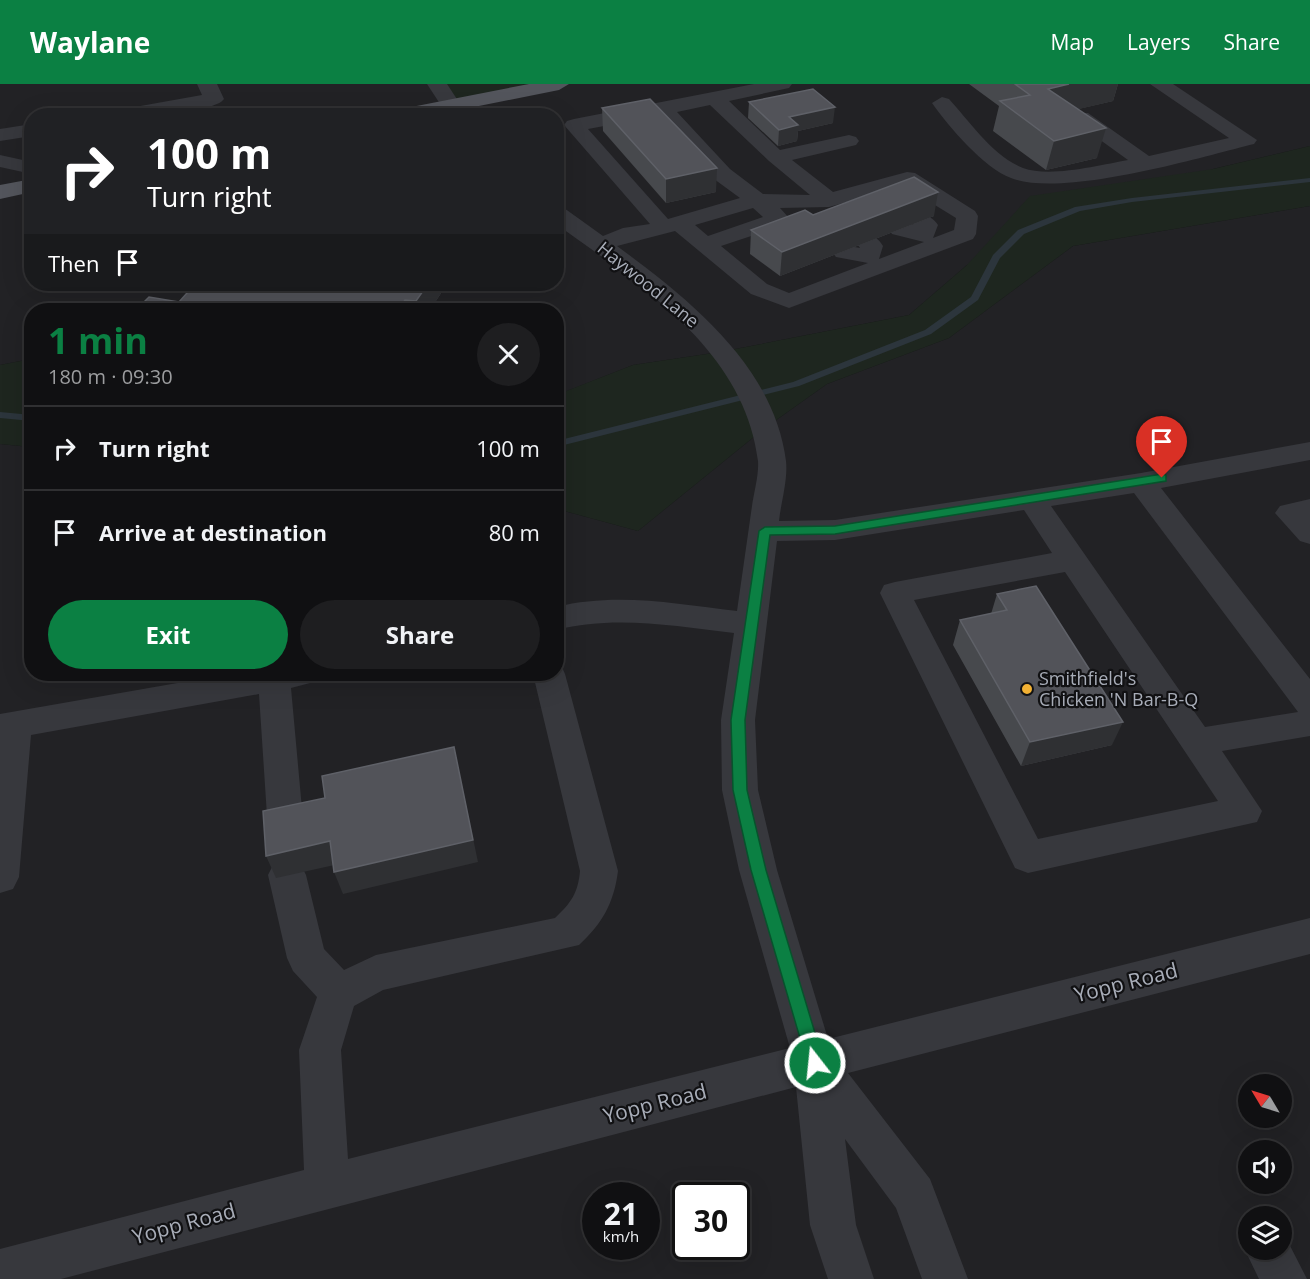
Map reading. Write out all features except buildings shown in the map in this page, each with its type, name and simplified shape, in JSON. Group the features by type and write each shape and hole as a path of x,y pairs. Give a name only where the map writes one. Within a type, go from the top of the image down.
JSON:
{"main road":[{"path":"462,108 559,84"},
{"path":"0,192 24,187"}],"street":[{"path":"163,108 214,99 207,84"},
{"path":"437,84 453,108"},
{"path":"782,84 574,125 610,152 637,184 703,244 759,289 789,301 825,288 891,241 965,234 967,216 907,178 877,203 824,218"},
{"path":"942,103 998,161 1018,174 1032,178 1050,178 1247,140 1160,84"},
{"path":"714,98 776,157 824,218"},
{"path":"663,109 678,139 707,169 757,200 779,219 703,244"},
{"path":"732,114 755,110"},
{"path":"1081,117 1143,161"},
{"path":"0,135 24,131"},
{"path":"776,157 849,141"},
{"path":"0,161 24,166"},
{"path":"600,245 631,233 643,233 674,220 757,200 796,203 824,218 852,216"},
{"name":"Haywood Lane","path":"564,219 696,321 743,381 765,428 772,463 765,531 738,720 740,790 758,870 815,1063"},
{"path":"748,230 770,246"},
{"path":"891,241 910,257 891,241"},
{"path":"800,269 825,288"},
{"path":"765,531 835,530 1141,482 1310,452"},
{"path":"1141,482 1310,703"},
{"path":"1031,500 1244,811 1028,857 895,593 1072,560"},
{"path":"1310,509 1290,513 1310,534"},
{"path":"564,616 576,612 616,610 752,624"},
{"path":"0,877 8,726 258,681"},
{"path":"286,681 286,831"},
{"path":"327,1186 320,1050 329,1016 340,993 376,973 565,933 583,917 596,898 599,871 551,681"},
{"path":"1196,742 1310,723"},
{"path":"287,875 307,958 340,993"},
{"name":"Yopp Road","path":"0,1272 327,1186 1310,936"},
{"path":"815,1063 832,1225 851,1279"},
{"path":"815,1063 914,1195 945,1279"},
{"path":"1274,1260 1284,1279"}],"shaded area":[{"path":"0,84 1310,84 1310,146 1213,169 967,265 909,315 720,352 633,365 564,392 564,303 24,303 24,360 0,365"},
{"path":"437,84 559,84 450,105"},
{"path":"1310,146 1310,206 1073,246 949,338 827,384 765,428 638,531 564,511 564,392 633,365 720,352 909,315 967,265 1030,196 1213,169"},
{"path":"1310,206 1310,1279 0,1279 0,444 24,446 24,681 564,681 564,511 638,531 765,428 827,384 949,338 1073,246"},
{"path":"24,360 24,446 0,444 0,365"}],"waterway":[{"path":"564,442 796,384 928,332 975,298 996,257 1021,232 1078,209 1132,200 1310,180"},
{"path":"0,415 24,417"}],"place":[{"name":"Smithfield's Chicken 'N Bar-B-Q","path":"1027,689"}],"route":[{"path":"815,1063 758,870 740,790 738,720 765,531 835,530 1162,478"}]}
